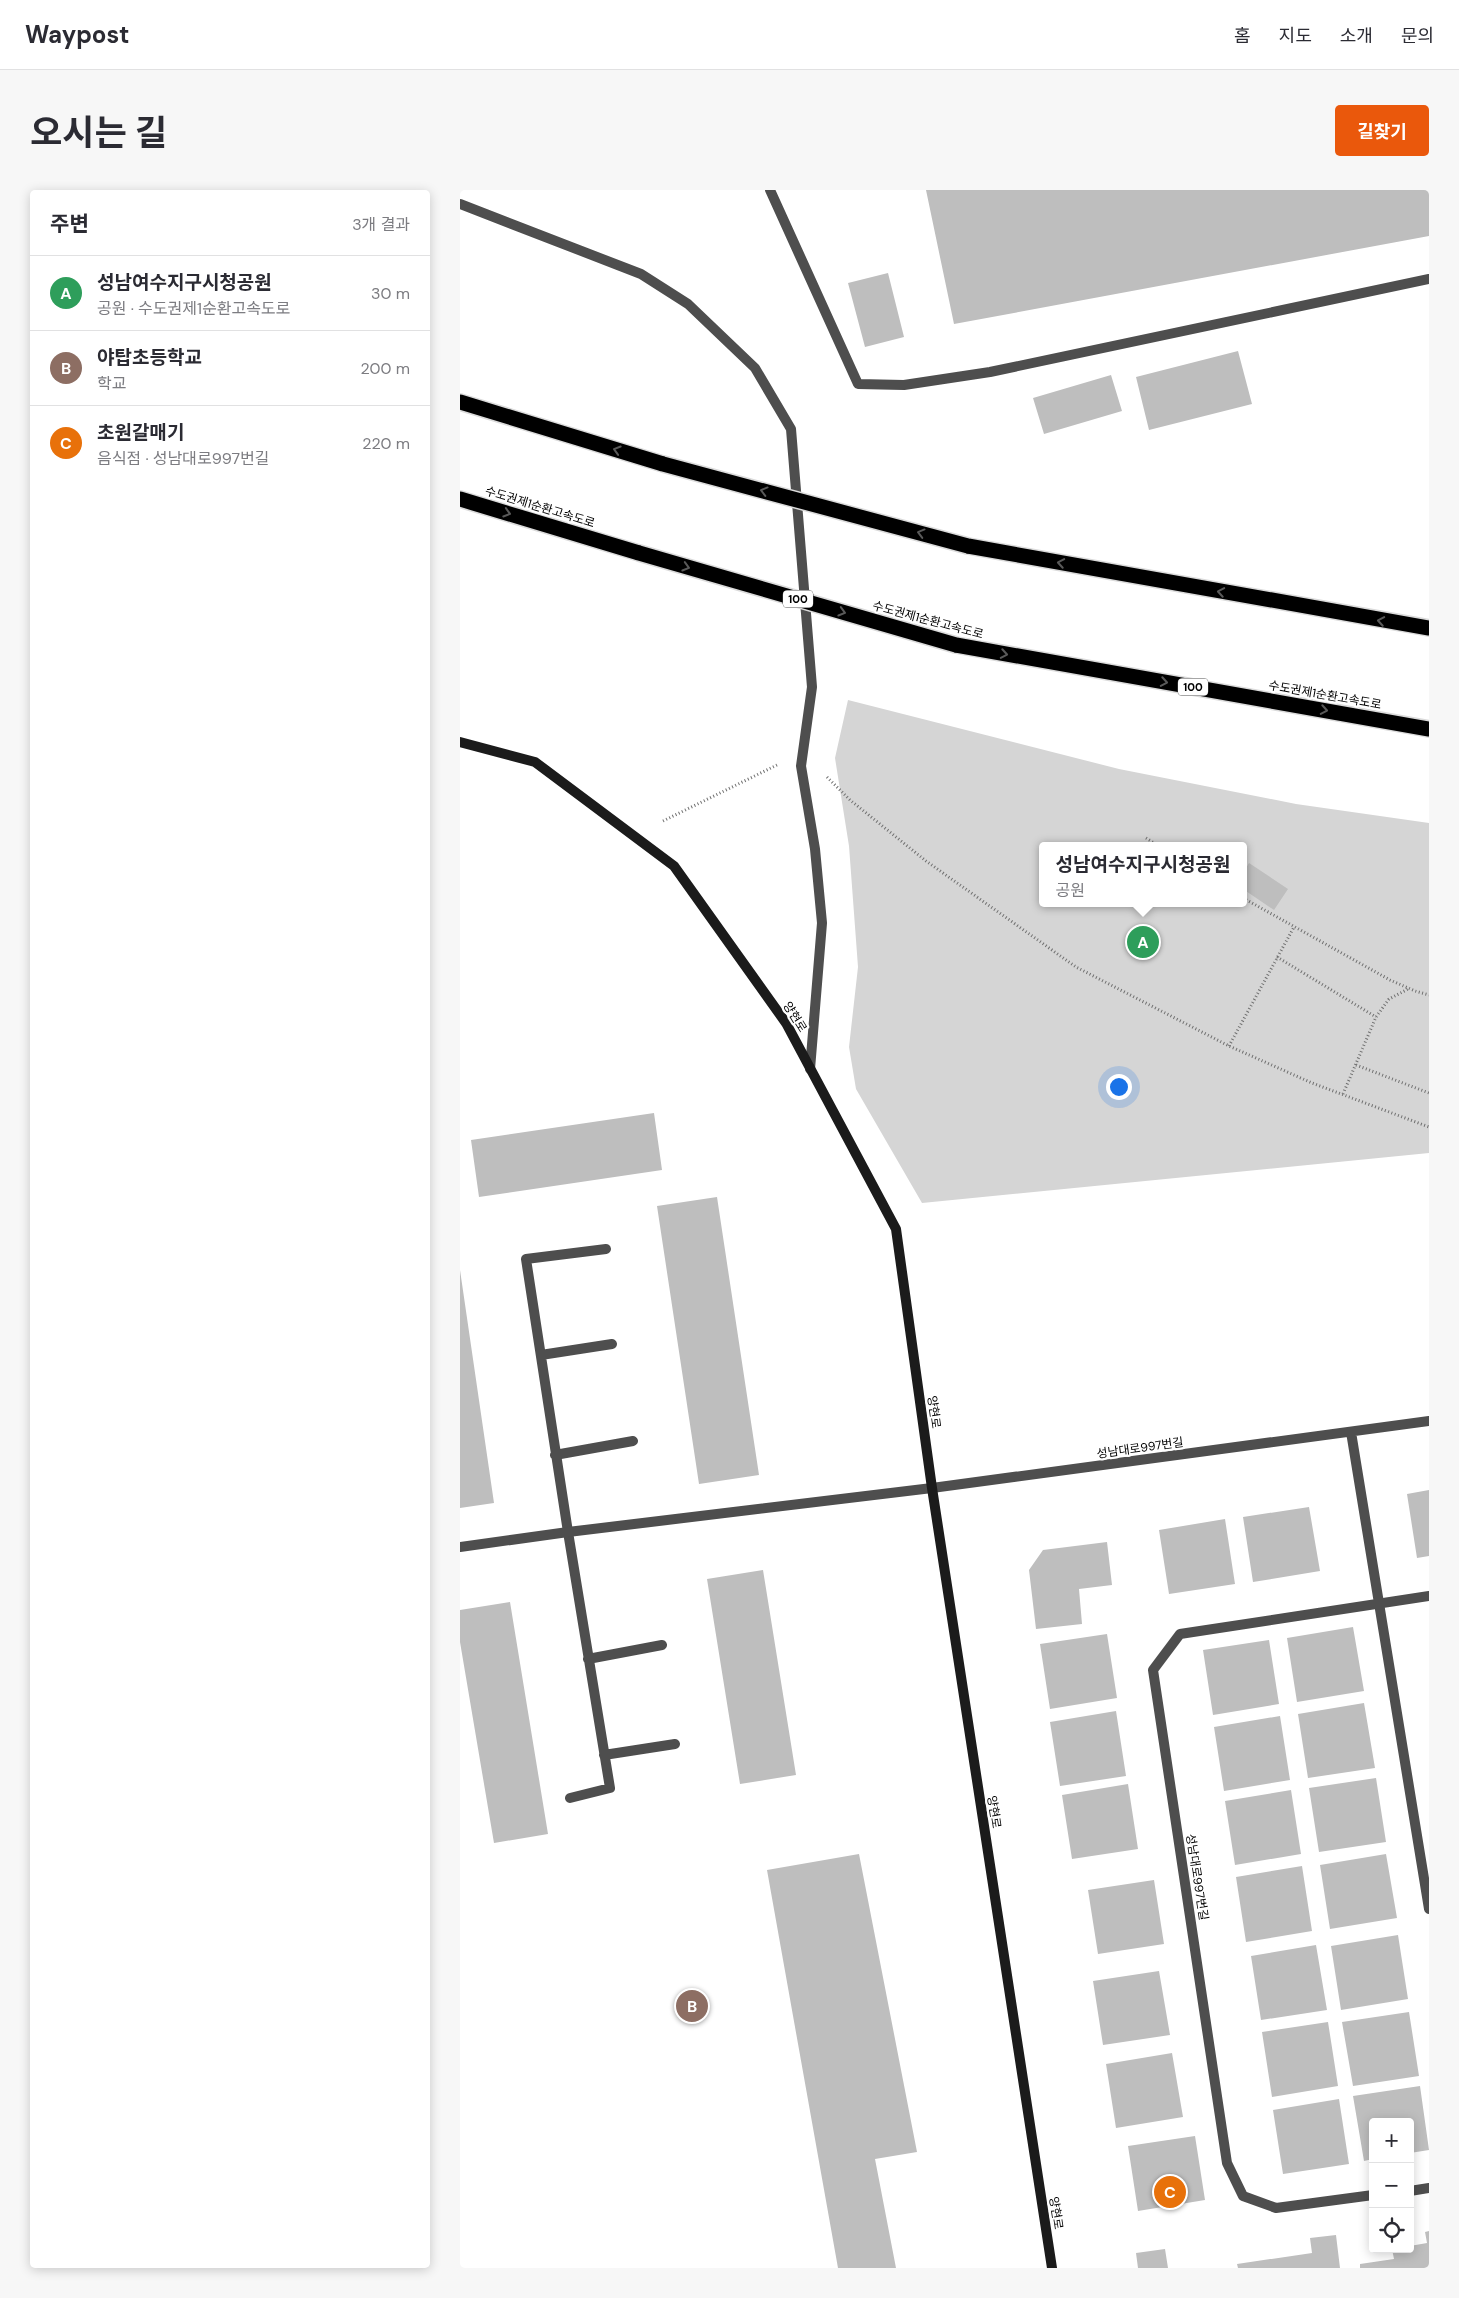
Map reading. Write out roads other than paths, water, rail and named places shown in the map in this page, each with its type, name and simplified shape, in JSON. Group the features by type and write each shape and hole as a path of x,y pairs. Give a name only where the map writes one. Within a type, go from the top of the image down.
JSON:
{"highway":[{"path":"460,402 663,464 968,546 1429,628"},
{"name":"수도권제1순환고속도로","path":"460,499 956,645 1429,729"}],"main road":[{"name":"양현로","path":"460,742 535,762 674,866 786,1023 896,1229 932,1488 1052,2268"}],"street":[{"path":"770,190 858,384 904,385 990,372 1429,279"},
{"path":"460,204 641,274 688,304 755,368 791,430 812,687 801,766 815,849 822,923 810,1069"},
{"path":"570,1798 610,1788 526,1259 606,1248"},
{"path":"541,1355 612,1344"},
{"name":"성남대로997번길","path":"460,1548 568,1532 932,1488 1429,1421"},
{"path":"1351,1432 1429,1909"},
{"path":"556,1455 633,1441"},
{"name":"성남대로997번길","path":"1369,2196 1276,2208 1243,2196 1227,2163 1153,1670 1180,1634 1429,1596"},
{"path":"588,1659 662,1645"},
{"path":"604,1755 676,1744"},
{"path":"1414,2190 1429,2188"}],"place":[{"name":"성남여수지구시청공원","path":"1143,942"},
{"name":"야탑초등학교","path":"692,2006"},
{"name":"초원갈매기","path":"1170,2192"}]}
